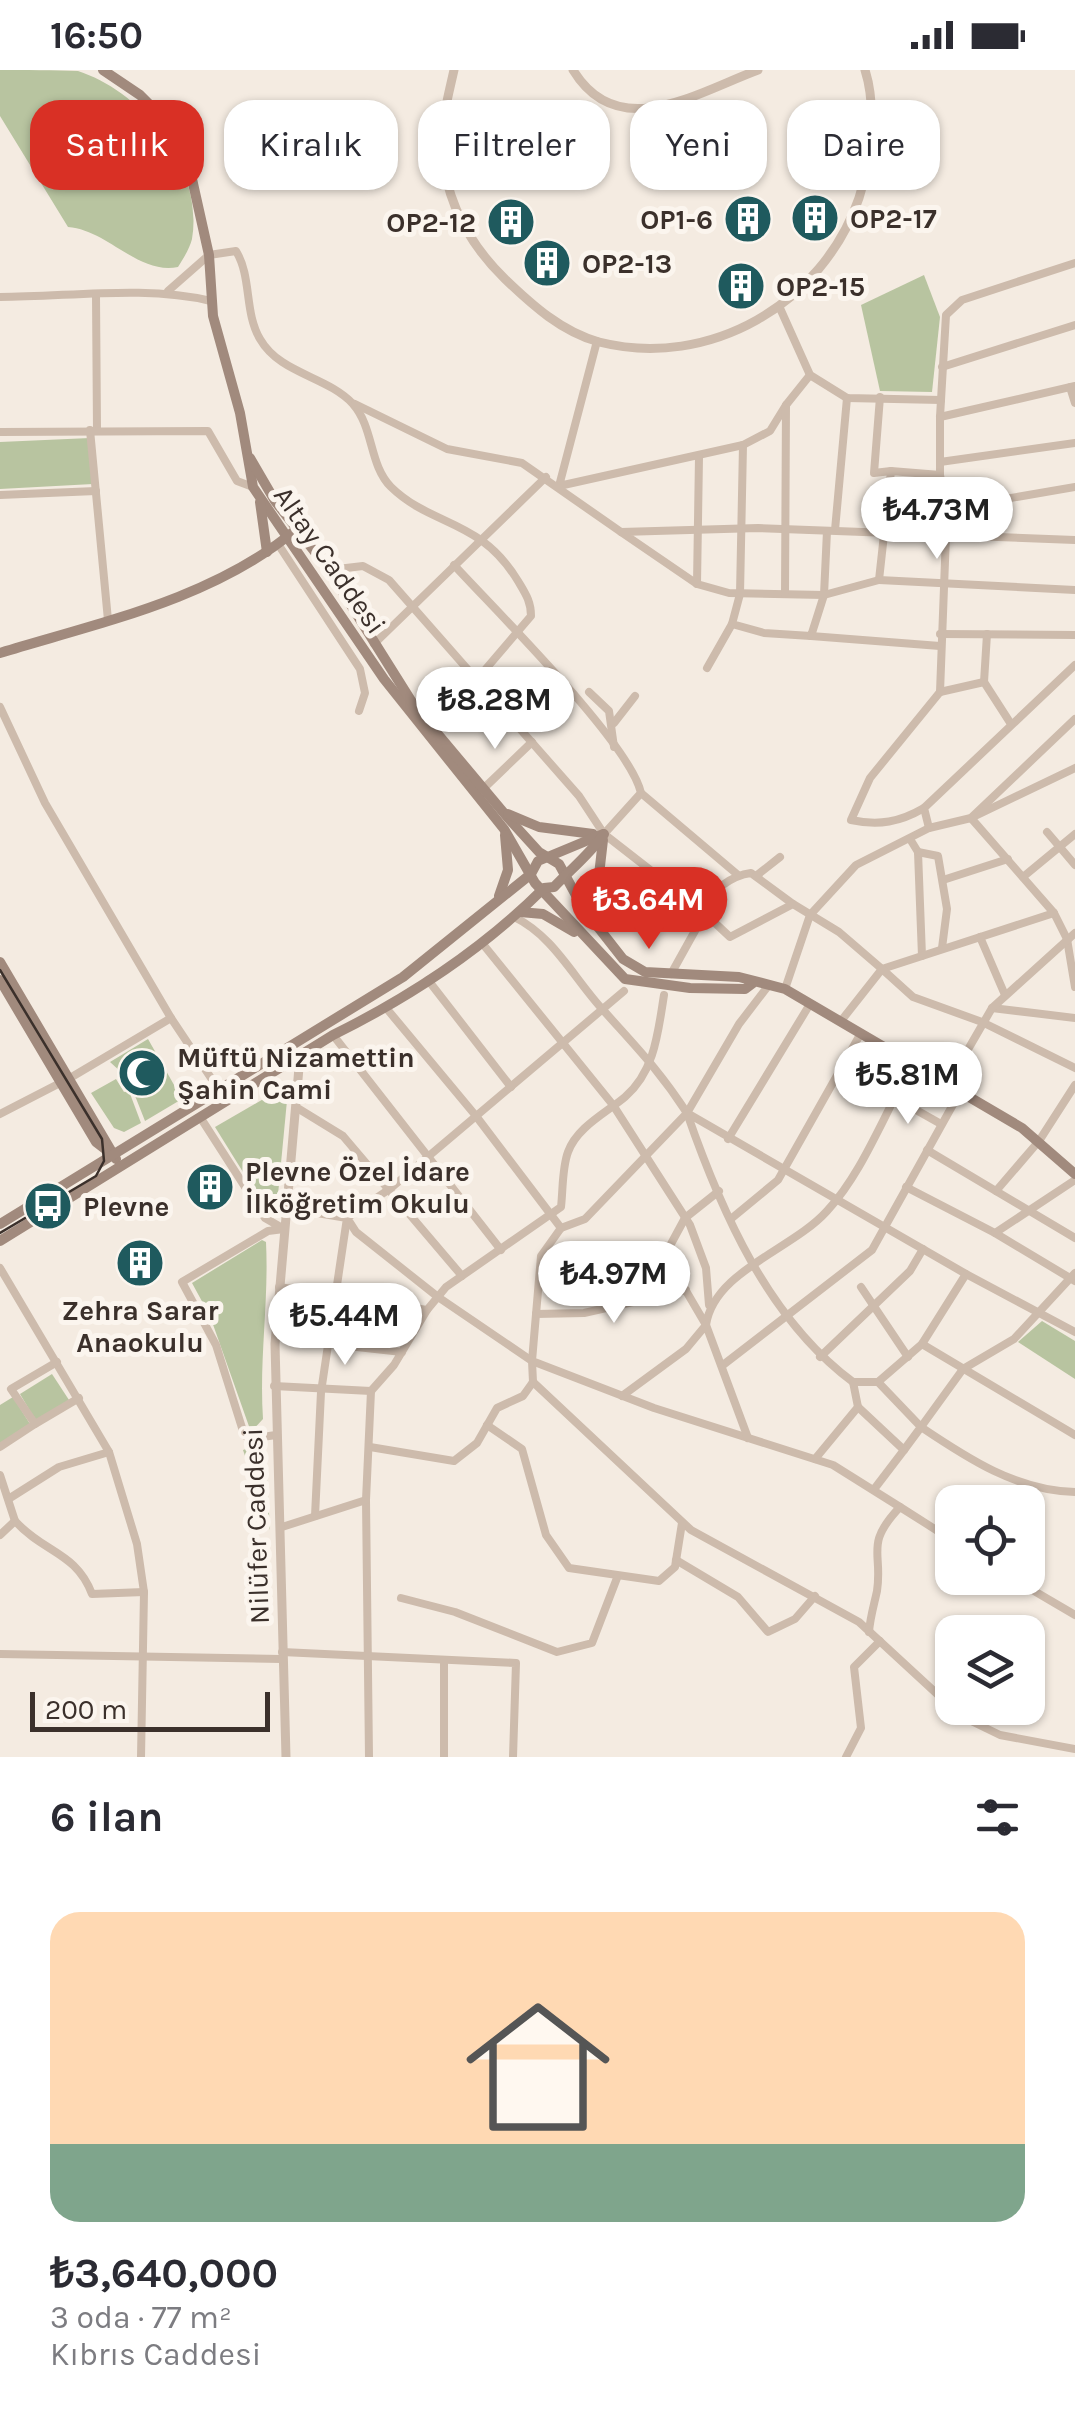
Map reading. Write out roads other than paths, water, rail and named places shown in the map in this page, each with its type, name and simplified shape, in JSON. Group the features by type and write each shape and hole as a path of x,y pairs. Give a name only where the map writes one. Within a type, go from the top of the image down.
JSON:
{"main road":[{"name":"Altay Caddesi","path":"103,70 140,95 171,126 194,177 210,255 211,301 250,458 252,487 283,540 419,728 504,829 531,874"},
{"name":"Altay Caddesi","path":"250,458 275,501 330,570 373,644 422,716 546,858"},
{"path":"260,502 268,552"},
{"path":"0,653 195,588 268,552 299,527"},
{"path":"502,811 539,827 604,834"},
{"path":"496,902 508,870 504,829"},
{"path":"0,1224 403,977 531,874 534,865 604,834"},
{"path":"0,1240 202,1120 333,1035 387,1009 482,943 544,888 554,887 562,874 588,857 604,834"},
{"path":"602,933 596,901 604,834"},
{"path":"546,858 560,864 562,874 602,933 634,968 740,977 753,984 785,990 1040,1140 1074,1171"},
{"path":"531,874 583,939 625,980 745,989 753,984"},
{"path":"517,915 543,914 583,939"},
{"path":"0,962 96,1142 113,1155 121,1168"},
{"path":"0,980 5,1001 66,1080"}],"street":[{"path":"454,70 442,152 449,194 480,254 528,301 564,327 597,341 644,349 703,342 761,319 808,284 846,234 865,179 870,121 864,70"},
{"path":"573,70 597,100 620,110 651,109 758,70"},
{"path":"168,290 210,255 232,248 240,258 252,324 262,344 285,365 424,440 447,449 502,456 546,477 697,584 740,594 824,595 879,580 941,580 1075,590"},
{"path":"940,692 941,580 947,509 940,475 940,417 946,315 962,300 1075,263"},
{"path":"0,297 168,290 211,301"},
{"path":"96,296 96,491 108,620"},
{"path":"779,306 810,375 847,398 941,400"},
{"path":"942,367 1075,325"},
{"path":"560,486 597,341"},
{"path":"560,486 743,444 770,430 810,375"},
{"path":"940,417 1072,387 1075,403"},
{"path":"811,636 824,595 847,398"},
{"path":"880,398 874,474 891,471 940,475"},
{"path":"351,402 367,427 378,464 390,486 482,538 531,602 531,616 518,634 475,675 422,716"},
{"path":"785,594 786,405"},
{"path":"0,432 208,431 237,480 252,487"},
{"path":"940,462 1075,442"},
{"path":"707,668 732,624 740,594 743,444"},
{"path":"697,584 699,457"},
{"path":"879,580 891,471"},
{"path":"373,644 546,477"},
{"path":"947,509 1075,487"},
{"path":"0,495 96,491"},
{"path":"621,532 785,529 1075,540"},
{"path":"283,540 360,670 364,693 359,711"},
{"path":"454,565 636,774 641,794 738,875 756,876 882,969 913,997 982,1022 1075,1068"},
{"path":"330,570 362,566 389,580 532,742 604,834 730,937 794,904"},
{"path":"732,624 764,634 940,646"},
{"path":"940,634 1075,635"},
{"path":"988,634 984,682 1012,724"},
{"path":"984,682 940,692 870,778 851,820 869,824 902,821 924,808 1075,665"},
{"path":"590,692 598,696 614,724 614,748"},
{"path":"614,724 635,696"},
{"path":"0,706 46,804 171,1018 219,1090"},
{"path":"970,818 1075,719"},
{"path":"483,788 532,742"},
{"path":"785,990 810,914 856,865 929,828 970,818 1075,768"},
{"path":"604,834 641,794"},
{"path":"924,808 929,828"},
{"path":"970,818 1071,936 1075,987"},
{"path":"1046,832 1075,866"},
{"path":"1023,877 1075,834"},
{"path":"910,839 918,852 922,956"},
{"path":"918,852 938,856 947,909 942,948"},
{"path":"756,876 780,857"},
{"path":"944,880 1008,859"},
{"path":"671,974 696,928 699,908 738,875"},
{"path":"840,1021 882,969 1054,913"},
{"path":"517,915 537,928 604,1011 651,1058 687,1113 754,1266 820,1357 854,1382 878,1382 922,1344 966,1274"},
{"path":"948,1084 992,1008 1071,936"},
{"path":"980,937 1005,995"},
{"path":"482,943 613,1105 685,1218 706,1268 706,1326 686,1348 622,1396"},
{"path":"428,980 510,1086"},
{"path":"370,1447 454,1461 464,1457 498,1408 524,1396 533,1382 541,1256 561,1228 585,1219 687,1113 739,1024 768,986"},
{"path":"287,1208 347,1218 391,1188 624,991"},
{"path":"368,1757 366,1500 371,1391 438,1297 561,1207 568,1150 637,1083 651,1058 664,995"},
{"path":"728,1139 810,1004"},
{"path":"992,1008 1075,1018"},
{"path":"387,1009 476,1116 547,1215 561,1228"},
{"path":"0,1114 171,1018"},
{"path":"732,1218 778,1180 861,1033"},
{"path":"333,1035 501,1250"},
{"name":"Nilüfer Caddesi","path":"286,1757 282,1527 274,1386 300,1056"},
{"path":"709,1305 754,1266 785,1247 835,1199 913,1064"},
{"path":"996,1191 1040,1140 1075,1085"},
{"path":"723,1365 872,1250 960,1092"},
{"path":"893,1097 941,1124"},
{"path":"298,1108 343,1136 462,1276"},
{"path":"687,1113 884,1228 1075,1332"},
{"path":"202,1120 265,1218 284,1230"},
{"path":"927,1150 1075,1238"},
{"path":"996,1234 1074,1171"},
{"path":"875,1488 963,1369 1014,1339 1073,1277 906,1187"},
{"path":"718,1190 685,1218 665,1255 706,1326 748,1438"},
{"path":"315,1516 321,1392 347,1218"},
{"path":"347,1218 356,1232 438,1297 532,1361 622,1396 814,1459 875,1488 935,1530"},
{"path":"276,1435 248,1439 243,1432 216,1345 182,1282 268,1231 284,1230"},
{"path":"820,1357 910,1271 923,1250"},
{"path":"0,1268 109,1452 137,1544 144,1592 141,1757"},
{"path":"279,1286 427,1310"},
{"path":"861,1286 908,1357"},
{"path":"536,1314 584,1313 686,1290"},
{"path":"330,1344 402,1352"},
{"path":"922,1344 1075,1434"},
{"path":"0,1396 57,1362"},
{"path":"533,1382 682,1523 816,1596 869,1632 961,1716 1000,1735 1075,1748"},
{"path":"854,1382 858,1406 904,1450"},
{"path":"878,1382 921,1426 980,1465 1038,1487 1075,1491"},
{"path":"274,1386 321,1392 371,1391"},
{"path":"11,1388 35,1424"},
{"path":"0,1447 78,1398"},
{"path":"814,1459 858,1406"},
{"path":"487,1426 522,1449 546,1535 569,1568 617,1578 659,1581 676,1560 682,1523"},
{"path":"10,1498 59,1467 109,1452"},
{"path":"0,1474 15,1521 32,1540 74,1560 92,1594 144,1592"},
{"path":"282,1527 366,1500"},
{"path":"869,1632 878,1587 873,1550 888,1520 900,1508"},
{"path":"0,1535 15,1521"},
{"path":"676,1560 738,1597 768,1632 795,1618 816,1596"},
{"path":"400,1598 455,1612 557,1652 592,1643 617,1578"},
{"path":"1041,1595 1075,1615"},
{"path":"846,1757 861,1728 854,1667 880,1642"},
{"path":"0,1654 282,1655 516,1663 513,1757"},
{"path":"444,1660 444,1757"}],"tram line":[{"path":"0,970 102,1139 104,1161 96,1176 0,1233"}],"place":[{"name":"OP2-17","path":"815,218"},
{"name":"OP1-6","path":"748,219"},
{"name":"OP2-12","path":"511,222"},
{"name":"OP2-13","path":"547,263"},
{"name":"OP2-15","path":"741,286"},
{"name":"Müftü Nizamettin Şahin Cami","path":"142,1073"},
{"name":"Plevne Özel İdare İlköğretim Okulu","path":"210,1187"},
{"name":"Plevne","path":"48,1206"},
{"name":"Zehra Sarar Anaokulu","path":"140,1263"}]}
